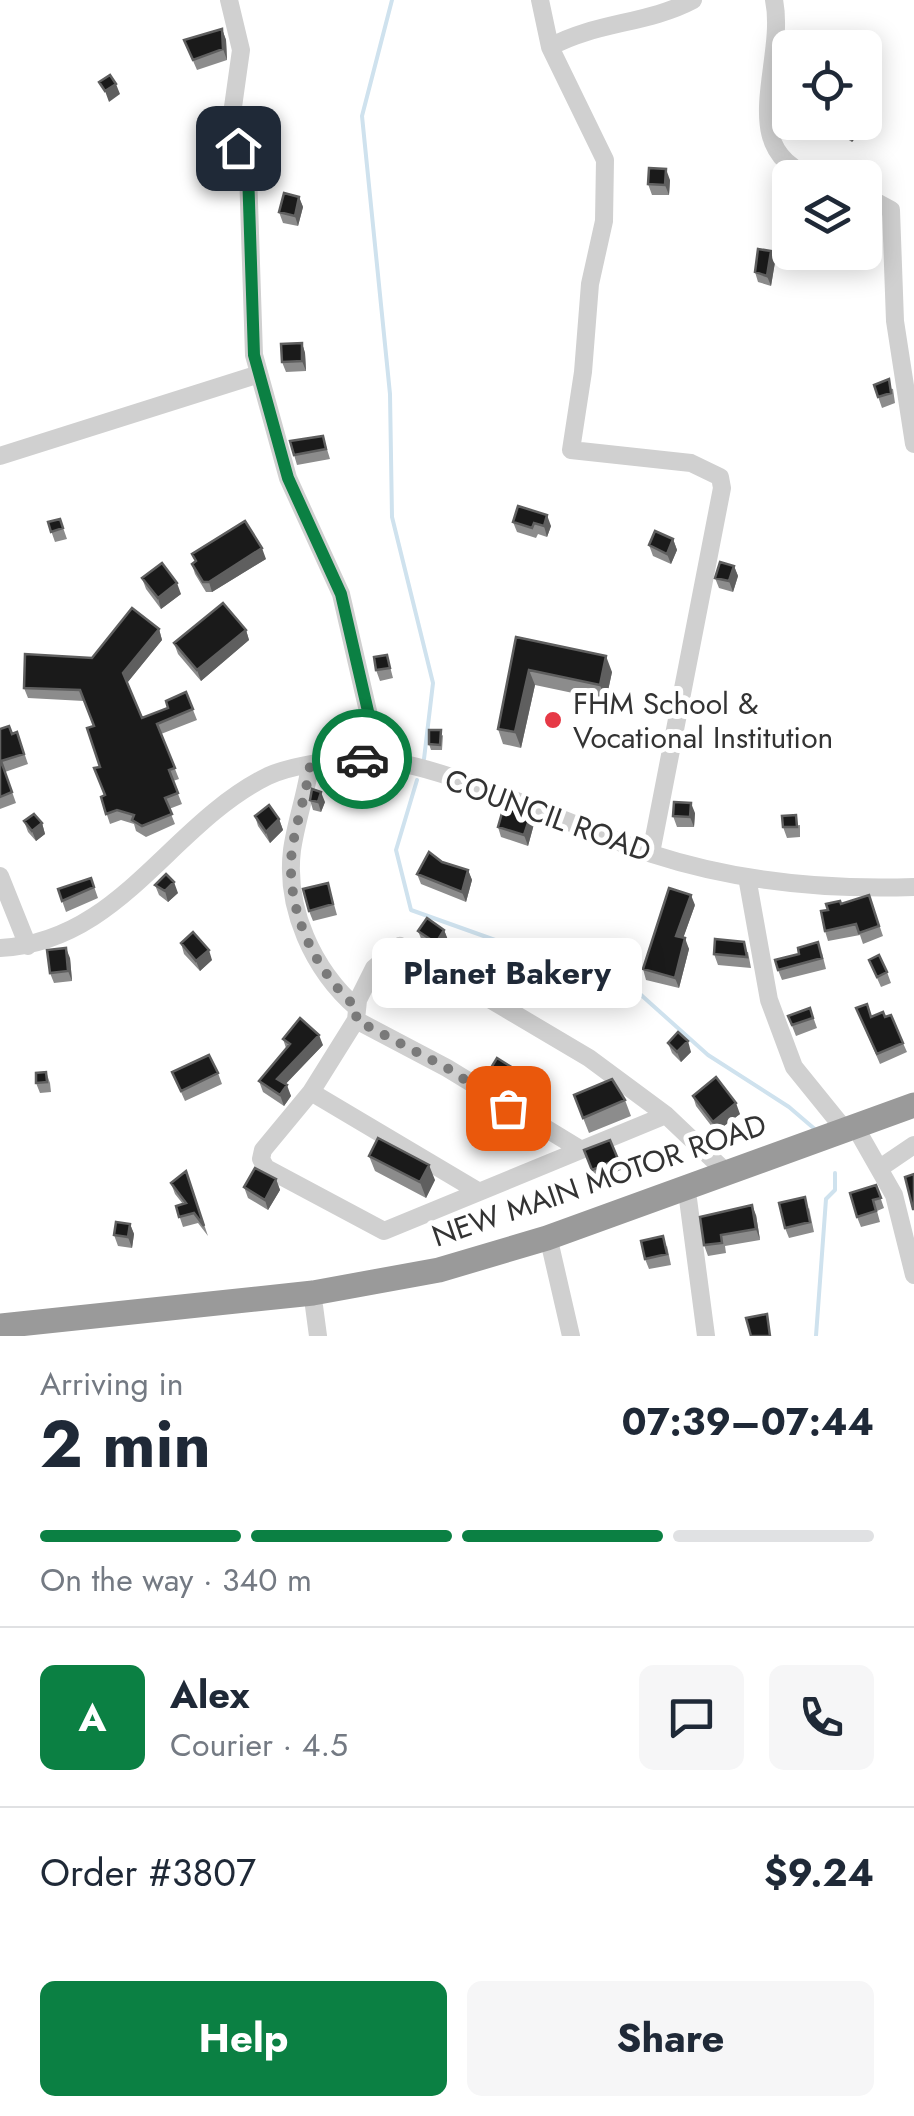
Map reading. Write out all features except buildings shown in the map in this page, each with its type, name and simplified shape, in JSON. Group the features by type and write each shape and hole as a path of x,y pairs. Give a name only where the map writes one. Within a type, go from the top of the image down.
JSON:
{"highway":[{"name":"NEW MAIN MOTOR ROAD","path":"16,1336 314,1306 443,1282 551,1249 688,1199 853,1134 914,1105"},
{"name":"NEW MAIN MOTOR ROAD","path":"0,1326 313,1293 439,1270 547,1238 726,1172 914,1120"}],"street":[{"path":"229,0 241,50 232,114 248,172 250,304 259,374 288,478 341,594 379,759"},
{"path":"540,0 550,48 606,160 604,221 590,284 584,372 571,450 691,463 720,477 722,488 651,854"},
{"path":"550,48 574,34 676,10 693,0"},
{"path":"774,0 778,29 767,105 774,147 784,160"},
{"path":"882,205 891,210 895,321 914,444"},
{"path":"0,456 259,374"},
{"name":"COUNCIL ROAD","path":"0,948 28,946 81,927 125,897 213,811 271,775 310,766 379,759 444,776 651,854 747,877 914,887"},
{"path":"310,766 292,847 290,886 315,956 338,992 357,1014 578,1148"},
{"path":"0,876 28,946"},
{"path":"747,877 769,1000 794,1066 880,1168 899,1210 914,1275"},
{"path":"666,1115 384,1230 266,1168 261,1160 262,1150 311,1092 357,1014 364,984 391,950 411,949 589,1058 666,1115 726,1172"},
{"path":"311,1092 476,1190"},
{"path":"880,1168 914,1144"},
{"path":"688,1199 706,1336"},
{"path":"551,1249 572,1336"},
{"path":"314,1306 318,1336"}],"waterway":[{"path":"392,0 362,116 390,394 392,517 433,683 424,759"},
{"path":"417,780 396,850 411,910 495,940 526,997 550,1001 617,989 640,994 708,1055 789,1107 817,1131"},
{"path":"816,1336 826,1199 835,1190 835,1173"}],"way so far":[{"path":"362,759 310,766 292,847 290,886 299,920 315,956 338,992 357,1008 356,1020 447,1068 508,1108"}],"place":[{"name":"FHM School & Vocational Institution","path":"553,720"},
{"name":"Planet Bakery","path":"508,1108"}],"route":[{"path":"238,148 248,172 254,355 288,478 341,594 353,636 379,759 362,759"}]}
